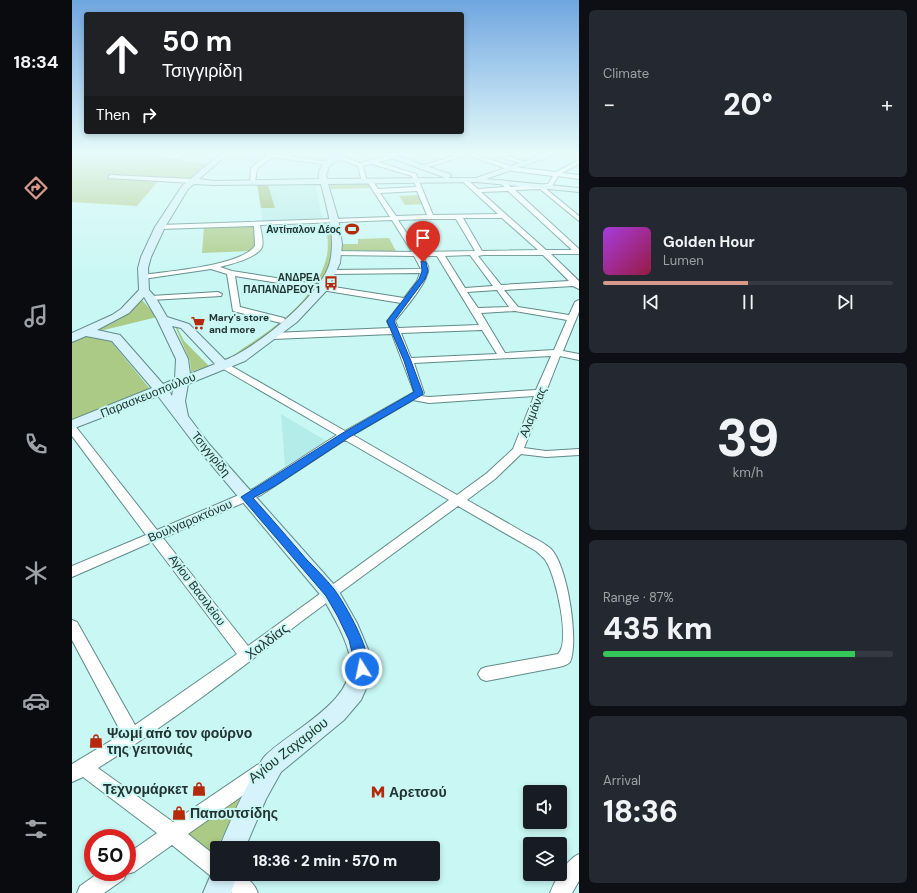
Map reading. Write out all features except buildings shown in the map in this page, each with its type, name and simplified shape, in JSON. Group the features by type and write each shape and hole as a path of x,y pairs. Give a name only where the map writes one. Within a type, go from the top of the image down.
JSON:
{"main road":[{"path":"180,197 160,227 145,261 143,277 148,295 163,319 182,359 184,370 178,401 182,417"},
{"path":"163,319 185,326 223,365 231,356 281,320 318,287 332,272 337,244 325,197"},
{"path":"318,287 328,245 330,221"},
{"name":"Παρασκευοπούλου","path":"72,425 241,358 293,320 318,287"},
{"path":"72,338 125,311 148,295"},
{"name":"Τσιγγιρίδη","path":"84,332 112,336 116,338 246,497 330,593"},
{"name":"Αγίου Ζαχαρίου","path":"273,764 336,712 350,698 359,681 362,662 358,647 348,623 330,593"},
{"path":"235,841 257,791 273,764"}],"street":[{"path":"381,197 418,254 424,265 425,271 421,281 391,320 419,391 411,397"},
{"path":"423,197 431,217"},
{"path":"482,197 545,253 578,285"},
{"path":"517,197 578,252"},
{"path":"553,197 579,219"},
{"path":"458,216 477,254 498,287 515,308"},
{"path":"160,227 395,218 504,216"},
{"path":"143,277 213,267 248,255 256,250 259,245 257,224"},
{"path":"336,253 477,254 578,252"},
{"path":"440,254 502,355"},
{"path":"213,267 231,273 406,301"},
{"path":"332,272 425,271"},
{"path":"231,273 235,307 237,310 281,320"},
{"path":"463,290 498,287 578,285"},
{"path":"148,295 233,293"},
{"name":"Αλαμάνας","path":"458,500 491,476 518,450 540,393 579,302"},
{"path":"475,311 515,308 572,318"},
{"path":"273,336 485,327"},
{"path":"408,361 558,353 579,357"},
{"path":"223,365 541,548 549,555 554,563 568,608 571,635 568,653 564,659 557,661 486,674"},
{"path":"411,397 429,400 540,393"},
{"name":"Βουλγαροκτόνου","path":"72,572 246,497 272,484 344,436 411,397"},
{"name":"Αγίου Βασιλείου","path":"72,429 247,656"},
{"path":"518,450 546,454 579,452"},
{"name":"Χαλδίας","path":"78,771 133,737 247,656 330,593 458,500"},
{"path":"72,626 133,737"},
{"name":"Αγίου Ζαχαρίου","path":"136,859 273,764"},
{"path":"78,771 173,834 210,867"},
{"path":"560,893 579,864"},
{"path":"87,893 104,881"},
{"path":"228,881 248,893"}],"shaded area":[{"path":"271,197 318,197 323,220 263,222 261,208 274,207"},
{"path":"281,414 328,442 285,466"}],"green space":[{"path":"72,197 145,197 137,206 72,202"},
{"path":"259,197 272,197 275,208 261,208"},
{"path":"399,197 421,197 425,204 405,205"},
{"path":"325,221 333,221 334,263 300,312 224,365 236,353 282,321 302,302 318,280 328,251"},
{"path":"253,225 255,244 251,251 202,253 204,227"},
{"path":"389,238 397,253 342,252 342,244 358,244 358,239"},
{"path":"142,300 157,317 99,330 127,315"},
{"path":"175,326 179,326 178,329 184,341 209,366 191,372 190,361"},
{"path":"83,336 109,339 150,389 72,420 72,341"},
{"path":"243,793 221,841 210,841 210,852 186,835"}],"place":[{"name":"Αντίπαλον Δέος","path":"352,229"},
{"name":"ΑΝΔΡΕΑ ΠΑΠΑΝΔΡΕΟΥ 1","path":"331,283"},
{"name":"Mary's store and more","path":"198,323"},
{"name":"Ψωμί από τον φούρνο της γειτονιάς","path":"96,741"},
{"name":"Τεχνομάρκετ","path":"199,789"},
{"name":"Αρετσού","path":"378,792"},
{"name":"Παπουτσίδης","path":"179,813"}],"route":[{"path":"362,669 360,654 352,632 330,593 287,542 246,497 272,484 344,436 419,393 391,320 424,277 425,267 423,262"}]}
